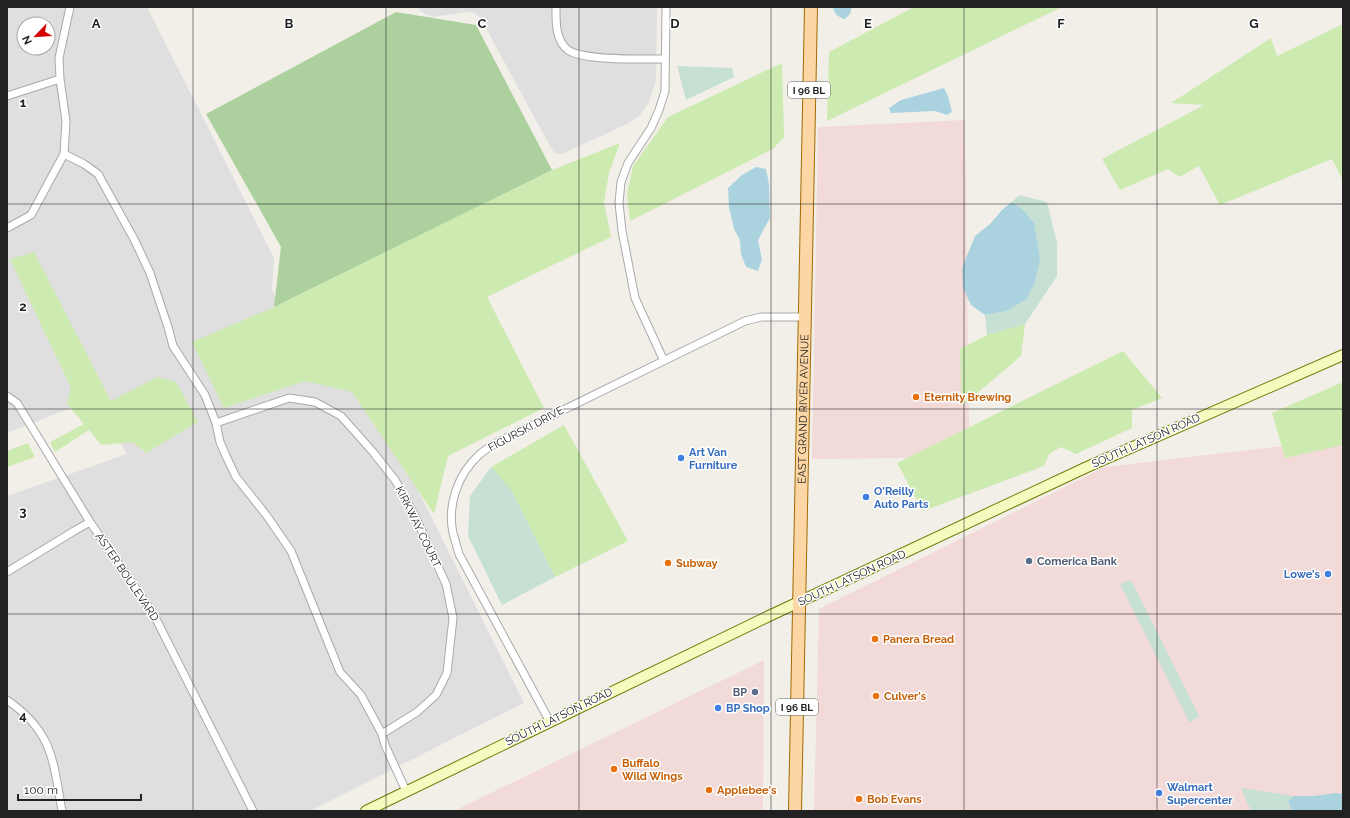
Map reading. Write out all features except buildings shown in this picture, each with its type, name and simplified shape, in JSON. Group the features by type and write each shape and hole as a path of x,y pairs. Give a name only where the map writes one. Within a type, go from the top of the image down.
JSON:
{"main road":[{"name":"EAST GRAND RIVER AVENUE","path":"796,811 804,317 811,7"},
{"name":"SOUTH LATSON ROAD","path":"366,811 799,602 1087,467 1343,355"}],"street":[{"path":"7,228 31,215 64,154 66,121 60,79 59,58 70,7"},
{"path":"556,7 556,29 559,39 567,49 577,54 617,58 665,59"},
{"path":"664,361 634,298 622,231 619,203 621,182 628,163 651,128 665,91 666,7"},
{"path":"7,96 60,79"},
{"path":"64,154 84,164 98,174 135,241 150,273 168,327 170,340 205,395 216,423 220,442 236,477 267,516 291,550 340,672 361,695 382,734 406,791"},
{"name":"FIGURSKI DRIVE","path":"550,722 459,554 453,533 451,515 454,494 464,472 479,455 500,441 745,321 761,316 804,317"},
{"name":"ASTER BOULEVARD","path":"7,396 17,403 90,522 153,613 252,811"},
{"name":"KIRKWAY COURT","path":"216,423 289,398 315,402 341,416 373,452 395,480 414,514 446,584 453,618 447,673 436,695 417,712 382,734"},
{"path":"7,572 90,522"},
{"path":"7,700 30,719 41,732 48,746 53,761 62,811"}],"shaded area":[{"path":"7,7 147,7 274,258 272,290 312,371 365,384 524,703 310,811 7,811 7,496 127,454 96,398 7,433"},
{"path":"416,7 657,7 656,80 648,104 639,116 627,124 562,154 557,154 553,151 481,19 475,13 467,12 433,17 425,14"},
{"path":"965,120 969,427 909,458 812,459 818,127"},
{"path":"1343,439 1343,811 814,811 819,609 1105,467"},
{"path":"764,660 763,811 454,811"}],"green space":[{"path":"914,7 1062,7 827,121 829,52"},
{"path":"396,12 476,25 552,170 274,307 281,247 206,114"},
{"path":"1343,24 1343,181 1332,159 1220,205 1199,166 1180,177 1168,169 1120,190 1102,159 1204,105 1171,103 1271,38 1277,56"},
{"path":"782,63 784,137 773,149 630,221 627,194 633,166 668,117"},
{"path":"677,66 732,68 734,77 686,100"},
{"path":"620,143 609,173 604,202 611,237 487,297 544,408 448,456 434,514 352,392 305,381 224,408 192,342 274,307 552,170"},
{"path":"1019,195 1047,202 1057,243 1057,276 1025,324 987,335 985,315 1007,311 1027,299 1035,282 1040,260 1022,209 1012,202"},
{"path":"34,252 111,401 158,377 176,382 198,422 146,453 133,442 101,445 89,430 55,452 50,442 84,424 67,404 71,388 10,259"},
{"path":"1025,324 1021,356 962,406 960,349 987,335"},
{"path":"1123,351 1162,398 1132,410 1132,428 1076,454 1061,447 1049,454 1044,466 923,511 897,463"},
{"path":"1343,382 1343,445 1285,458 1272,413"},
{"path":"564,425 628,541 555,577 512,492 491,467"},
{"path":"28,443 35,457 7,467 7,451"},
{"path":"491,467 512,491 555,577 502,605 468,536 470,496"},
{"path":"1131,580 1199,716 1190,723 1120,584"},
{"path":"1241,788 1294,796 1288,802 1290,809 1293,811 1251,811"}],"water":[{"path":"833,7 852,7 850,14 845,19 834,12"},
{"path":"944,88 948,96 952,112 947,115 935,111 891,113 889,108 901,100"},
{"path":"756,167 766,169 769,184 770,218 758,241 762,259 758,271 746,267 741,254 740,240 734,229 729,207 728,188 742,175"},
{"path":"1012,202 1022,209 1034,223 1040,260 1035,282 1027,299 1007,311 985,315 971,305 963,288 962,268 975,236 990,224 1002,210"},
{"path":"1336,793 1343,794 1343,811 1293,811 1288,801 1294,796 1314,796"}],"place":[{"name":"Eternity Brewing","path":"916,397"},
{"name":"Art Van Furniture","path":"681,458"},
{"name":"O'Reilly Auto Parts","path":"866,497"},
{"name":"Comerica Bank","path":"1029,561"},
{"name":"Subway","path":"668,563"},
{"name":"Lowe's","path":"1328,574"},
{"name":"Panera Bread","path":"875,639"},
{"name":"BP","path":"755,692"},
{"name":"Culver's","path":"876,696"},
{"name":"BP Shop","path":"718,708"},
{"name":"Buffalo Wild Wings","path":"614,769"},
{"name":"Applebee's","path":"709,790"},
{"name":"Walmart Supercenter","path":"1159,793"},
{"name":"Bob Evans","path":"859,799"}]}
